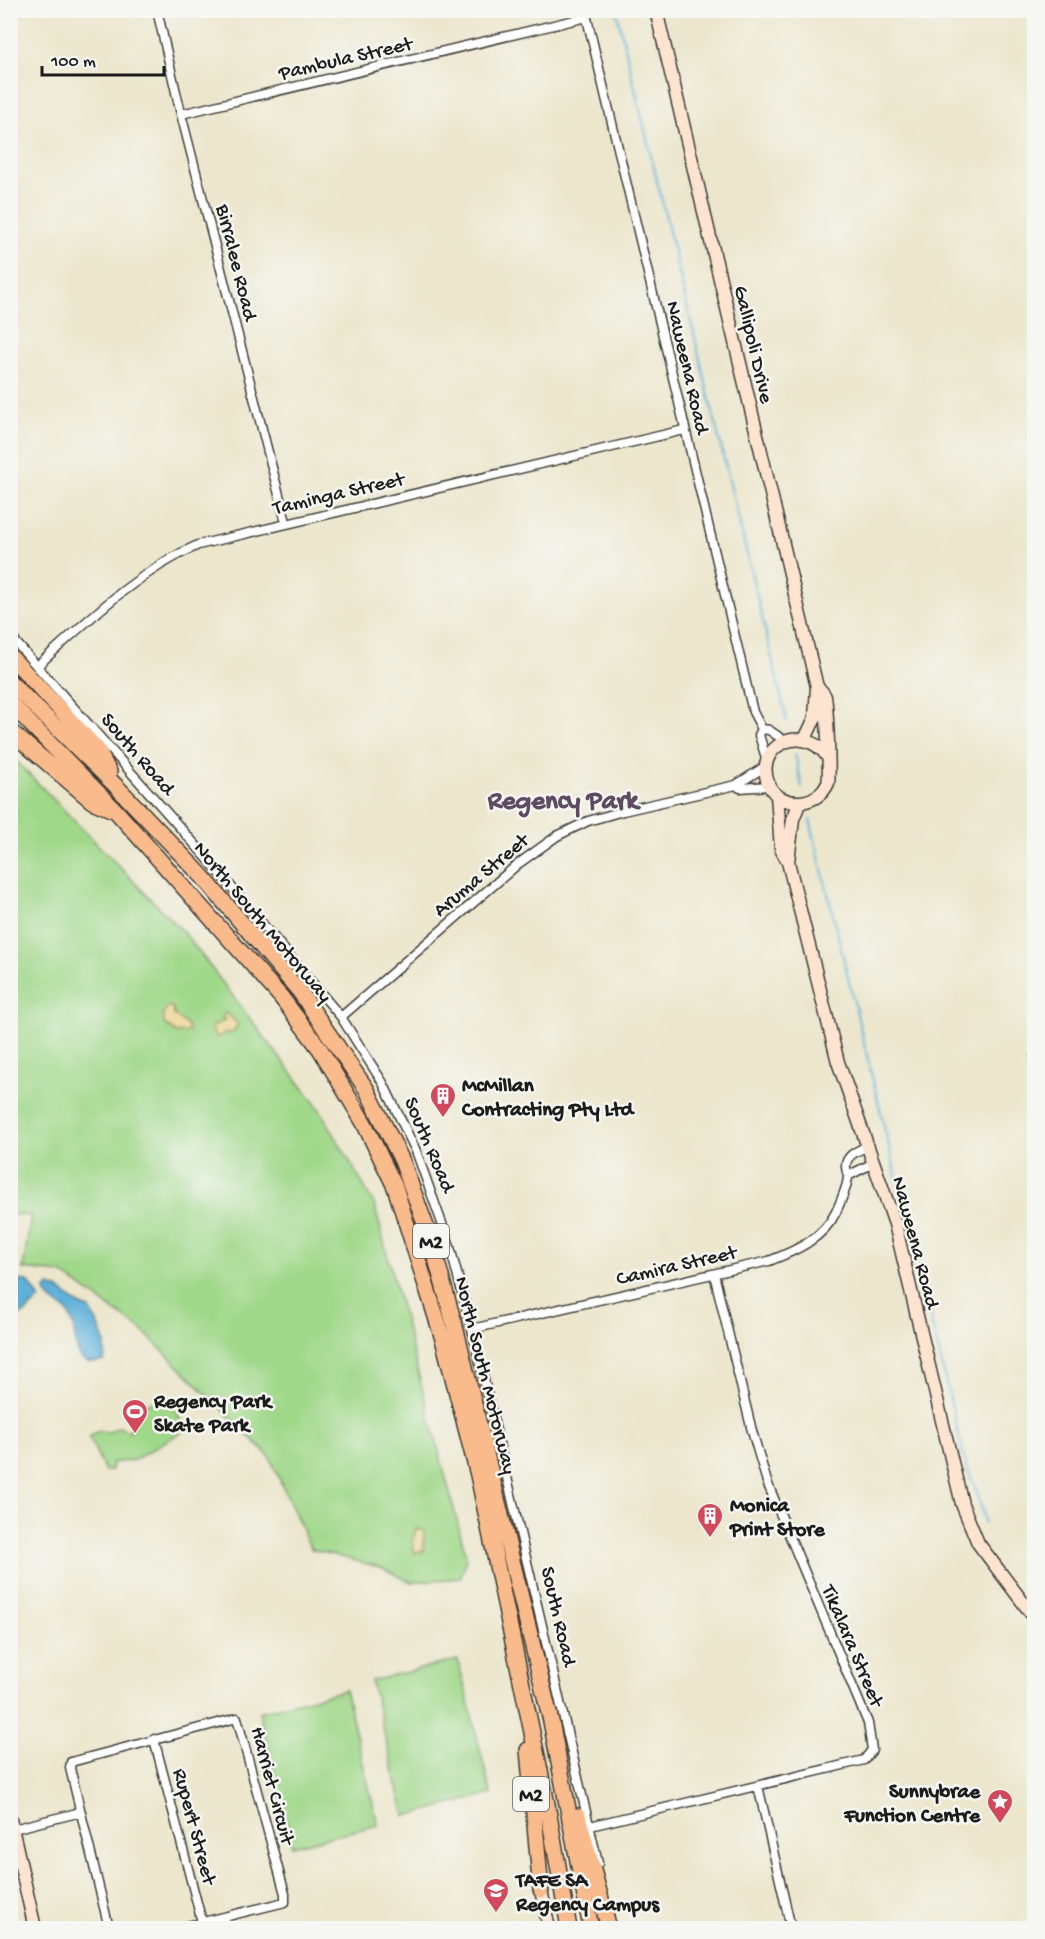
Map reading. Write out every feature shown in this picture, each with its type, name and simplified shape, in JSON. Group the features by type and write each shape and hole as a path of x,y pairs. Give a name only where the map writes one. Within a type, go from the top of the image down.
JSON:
{"highway":[{"path":"10,656 97,749 116,784"},
{"name":"North South Motorway","path":"10,682 116,784 202,876 300,992 367,1090 402,1161 429,1237 458,1334 551,1721 591,1929"},
{"name":"North South Motorway","path":"10,703 116,811 273,988 320,1049 364,1123 394,1187 443,1338 478,1475 548,1804 569,1929"},
{"path":"10,731 92,801 116,811"},
{"name":"M2","path":"524,1698 541,1890"},
{"path":"551,1721 611,1929"}],"street":[{"path":"10,12 15,10"},
{"name":"Birralee Road","path":"157,10 181,114 286,522"},
{"name":"Gallipoli Drive","path":"656,10 817,687 815,718 805,739"},
{"name":"Pambula Street","path":"181,114 586,14"},
{"name":"Naweena Road","path":"586,14 753,712 762,729 759,735 766,764"},
{"name":"Taminga Street","path":"37,666 137,579 165,560 198,545 286,522 684,430"},
{"name":"South Road","path":"10,636 207,858 341,1017 383,1083 416,1151 448,1240 472,1329 590,1826 611,1929"},
{"name":"Gallipoli Drive","path":"817,687 824,694 827,712 827,756"},
{"path":"762,729 770,730 785,741"},
{"path":"805,739 821,748 827,756 830,765 828,784 815,798 800,802 785,800 773,790 766,764 777,746 785,741 805,739"},
{"name":"Aruma Street","path":"341,1017 518,864 557,836 588,821 623,811 736,785 766,764"},
{"name":"Aruma Street","path":"736,785 740,788 773,790"},
{"name":"Naweena Road","path":"773,790 781,849 788,862 836,1053 895,1224 962,1504 978,1543 1035,1617"},
{"name":"Naweena Road","path":"788,862 793,819 800,802"},
{"name":"Camira Street","path":"472,1329 769,1261 813,1240 835,1213 848,1176 847,1160 855,1152 868,1146"},
{"path":"848,1176 875,1162"},
{"name":"Tikalara Street","path":"590,1826 864,1760 872,1750 868,1723 767,1482 752,1431 714,1274"},
{"name":"Harriet Circuit","path":"109,1929 70,1768 71,1762 237,1718 285,1894 285,1902 178,1929"},
{"name":"Rupert Street","path":"154,1739 202,1922"},
{"path":"758,1786 791,1929"},
{"path":"35,1929 12,1824 81,1812"},
{"name":"M2","path":"541,1890 549,1929"}],"green space":[{"path":"10,755 186,935 320,1110 374,1204 467,1559 460,1578 411,1582 383,1568 311,1549 269,1456 142,1330 61,1273 23,1269 31,1216 10,1214"},
{"name":"Regency Park Skate Park","path":"158,1401 169,1404 176,1410 183,1431 134,1460 112,1463 111,1470 105,1471 89,1437 100,1430 107,1433 119,1427 129,1432 137,1410 145,1404"},
{"path":"458,1660 491,1794 405,1816 371,1681"},
{"path":"345,1690 378,1825 292,1846 259,1712"}],"sand":[{"path":"169,1006 173,1008 174,1015 187,1025 189,1032 177,1033 164,1024 163,1013"},
{"path":"226,1013 238,1024 232,1033 224,1032 223,1035 216,1037 211,1027 225,1020 222,1017"},
{"path":"416,1528 424,1531 424,1551 414,1552 413,1540"}],"water":[{"path":"28,1281 40,1299 25,1313 11,1319 11,1282"},
{"path":"49,1286 90,1309 104,1340 104,1361 92,1363 83,1360 79,1355 72,1321 68,1313 47,1295 45,1291"}],"waterway":[{"path":"616,10 787,721"},
{"path":"795,754 802,787"},
{"path":"810,820 967,1469 978,1494 985,1523"}],"railway":[{"path":"1030,1058 1034,1042"}],"place":[{"name":"McMillan Contracting Pty Ltd","path":"443,1119"},
{"name":"Regency Park Skate Park","path":"135,1435"},
{"name":"Monica Print Store","path":"710,1539"},
{"name":"Sunnybrae Function Centre","path":"1000,1825"},
{"name":"TAFE SA Regency Campus","path":"496,1914"}],"district":[{"name":"Regency Park","path":"563,799"}]}
